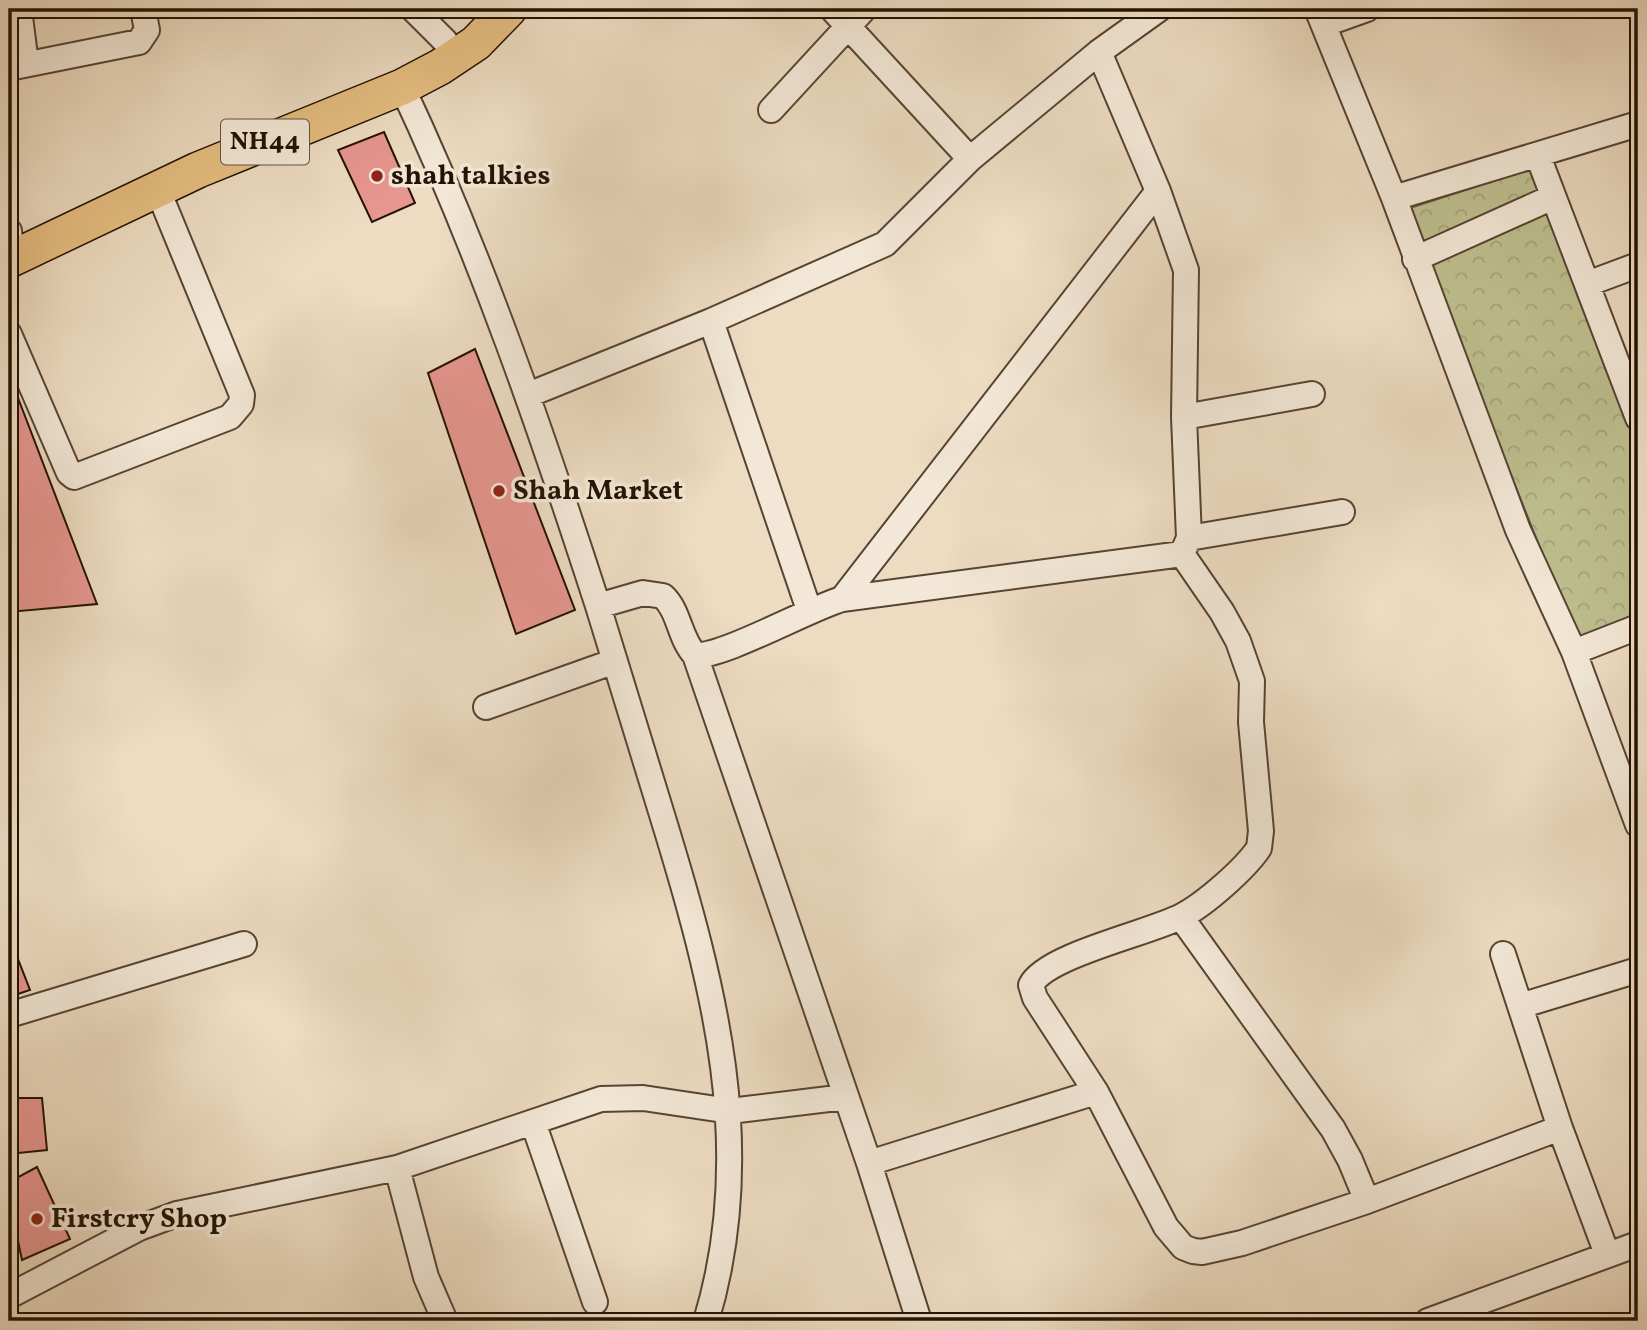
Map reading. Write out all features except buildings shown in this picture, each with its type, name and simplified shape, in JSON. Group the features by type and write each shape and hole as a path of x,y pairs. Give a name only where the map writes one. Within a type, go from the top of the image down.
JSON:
{"highway":[{"name":"NH44","path":"9,242 94,195 395,70 445,41 482,9"},
{"name":"NH44","path":"9,242 157,188 402,87 440,67 476,43 509,9"}],"street":[{"path":"19,9 18,66 139,42 147,30 143,9"},
{"path":"413,9 445,41"},
{"path":"832,9 856,18 970,159"},
{"path":"528,395 711,321 885,244 970,159 1099,51 1158,9"},
{"path":"1367,9 1321,16 1394,198 1518,530 1574,652 1637,819"},
{"path":"771,110 856,18"},
{"path":"1099,51 1182,253 1188,281 1184,417 1185,546 1227,622 1252,681 1251,722 1261,841 1257,852 1212,894 1181,917 1072,957 1037,976 1031,985 1035,998 1096,1092 1166,1227 1183,1247 1193,1251 1202,1252 1242,1243 1367,1201 1560,1128"},
{"path":"402,87 456,209 528,395 598,606 704,960 730,1111 725,1240 719,1279 706,1321"},
{"path":"1394,198 1638,124"},
{"path":"1538,156 1638,418"},
{"path":"9,334 69,473 74,477 230,417 237,411 242,395 157,188"},
{"path":"842,599 1158,191"},
{"path":"1415,259 1553,197"},
{"path":"1587,284 1638,265"},
{"path":"711,321 809,610"},
{"path":"1184,417 1312,394"},
{"path":"695,655 718,652 809,610 842,599 1185,546 1342,512"},
{"path":"598,606 643,593 657,593 672,607 688,648 695,655 869,1163 919,1321"},
{"path":"1574,652 1638,627"},
{"path":"486,707 615,662"},
{"path":"1181,917 1333,1129 1350,1160 1367,1201"},
{"path":"9,1016 244,944"},
{"path":"1503,954 1560,1128 1607,1254"},
{"path":"1520,1006 1638,970"},
{"path":"869,1163 1096,1092"},
{"path":"9,1296 139,1228 177,1214 397,1168 615,1097 643,1098 730,1111 845,1097"},
{"path":"533,1122 595,1302"},
{"path":"397,1168 426,1277 445,1321"},
{"path":"1434,1320 1638,1244"}],"green space":[{"path":"1540,166 1638,407 1638,617 1577,639 1404,210"}],"place":[{"name":"shah talkies","path":"377,176"},
{"name":"Shah Market","path":"499,491"},
{"name":"Firstcry Shop","path":"37,1219"}]}
